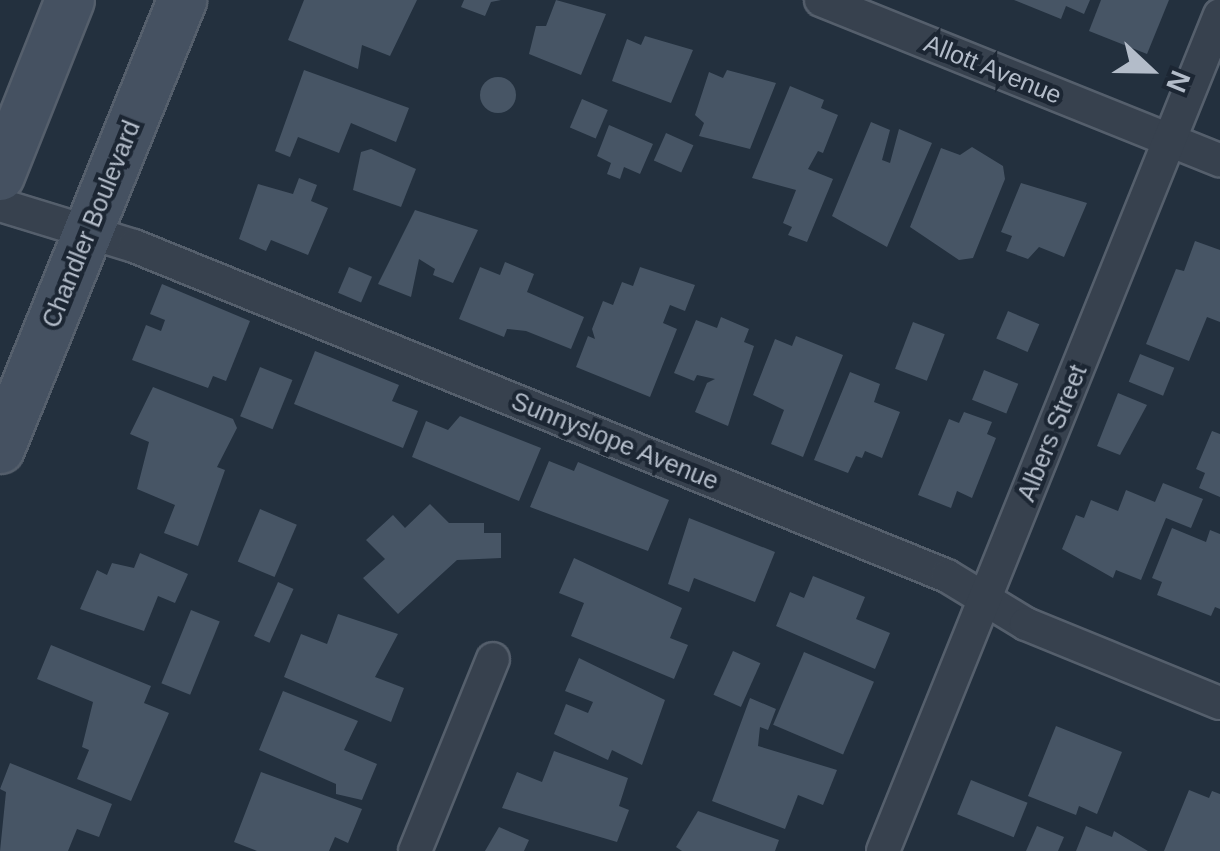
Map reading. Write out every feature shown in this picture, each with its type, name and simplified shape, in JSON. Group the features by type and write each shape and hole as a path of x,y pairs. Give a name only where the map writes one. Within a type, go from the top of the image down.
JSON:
{"street":[{"path":"0,176 70,0"},
{"name":"Chandler Boulevard","path":"0,449 182,0"},
{"name":"Allott Avenue","path":"821,0 1220,160"},
{"name":"Albers Street","path":"883,851 1220,15"},
{"name":"Sunnyslope Avenue","path":"0,204 134,246 947,576 1026,624 1220,703"},
{"path":"414,851 493,658"}],"building":[{"path":"304,0 417,0 390,56 362,45 358,69 288,40"},
{"path":"464,0 501,0 491,2 485,16 461,7"},
{"path":"556,0 606,14 581,75 529,54 536,26 546,26"},
{"path":"1014,0 1090,0 1084,14 1066,6 1061,19"},
{"path":"1101,0 1169,0 1147,54 1089,31"},
{"path":"645,36 693,50 671,103 612,81 627,39 641,45"},
{"path":"304,70 409,108 396,142 351,123 339,153 298,137 290,157 275,151"},
{"path":"727,70 776,83 750,149 699,136 704,123 695,115 709,72 723,78"},
{"path":"498,77 511,82 516,95 511,108 498,113 485,108 480,95 485,82"},
{"path":"790,86 824,100 821,108 838,115 823,153 818,151 808,169 833,179 807,242 788,235 792,227 783,223 796,190 752,178"},
{"path":"582,99 608,110 596,138 570,128"},
{"path":"871,122 890,130 882,160 890,163 899,129 932,143 887,247 832,216"},
{"path":"609,125 653,144 640,174 624,167 620,179 607,174 611,163 597,156"},
{"path":"666,133 693,145 681,173 654,160"},
{"path":"972,147 1003,166 1005,179 973,258 959,260 910,227 941,148 960,155"},
{"path":"371,149 416,169 401,207 353,190 361,152"},
{"path":"299,178 317,185 311,201 328,208 308,255 271,240 266,251 239,239 258,184 293,194"},
{"path":"1021,183 1087,203 1064,257 1039,247 1028,259 1006,251 1012,236 1001,232"},
{"path":"415,210 478,230 453,283 433,275 435,269 419,259 411,297 378,284"},
{"path":"1195,241 1220,250 1220,322 1207,317 1189,361 1146,344 1176,269 1184,271"},
{"path":"505,262 534,274 527,292 584,317 571,349 526,331 507,329 504,337 459,319 480,267 500,275"},
{"path":"349,267 372,277 361,303 338,293"},
{"path":"640,267 695,285 685,311 670,305 663,323 677,329 650,397 576,367 588,336 595,339 592,329 603,301 613,305 622,282 633,286"},
{"path":"162,284 250,321 226,381 213,376 208,388 132,360 146,325 161,331 165,320 150,314"},
{"path":"1008,311 1039,324 1028,352 996,339"},
{"path":"721,317 749,329 744,342 754,346 728,426 695,412 707,383 715,379 697,375 694,381 674,373 696,320 717,328"},
{"path":"913,322 945,334 927,381 895,369"},
{"path":"796,336 843,355 803,457 771,444 784,410 753,395 775,339 792,346"},
{"path":"315,351 399,385 392,401 418,411 403,448 294,404"},
{"path":"1140,354 1174,368 1163,396 1129,382"},
{"path":"260,367 292,380 273,429 240,416"},
{"path":"984,370 1018,384 1006,414 972,400"},
{"path":"850,372 880,384 874,402 900,412 882,458 865,451 862,458 856,456 848,473 814,460"},
{"path":"153,387 233,419 237,428 217,467 225,470 198,546 164,533 175,505 137,489 149,442 130,434"},
{"path":"1118,393 1147,405 1120,455 1097,446"},
{"path":"964,412 992,422 987,434 996,438 972,498 957,491 951,508 918,495 949,419 959,423"},
{"path":"460,416 541,448 519,501 412,457 426,421 448,430"},
{"path":"1212,431 1220,434 1220,497 1199,488 1205,473 1196,469"},
{"path":"549,461 574,471 578,462 669,500 648,551 530,507"},
{"path":"1163,483 1203,499 1191,528 1166,518 1141,580 1116,570 1113,578 1062,549 1076,515 1084,518 1091,500 1118,511 1126,490 1155,502"},
{"path":"430,504 449,523 484,523 484,533 501,533 501,558 457,560 398,614 363,578 385,559 366,540 393,515 405,528"},
{"path":"260,509 297,525 275,577 238,561"},
{"path":"689,518 775,552 755,602 694,578 689,592 668,584"},
{"path":"1172,528 1206,542 1210,530 1220,534 1220,609 1215,607 1211,616 1157,595 1162,582 1152,578"},
{"path":"140,553 188,574 175,603 158,596 144,631 80,609 97,570 107,575 112,563 134,568"},
{"path":"574,558 682,608 670,638 688,645 674,679 571,636 584,603 559,593"},
{"path":"813,576 865,597 856,619 890,633 875,669 776,626 790,592 804,598"},
{"path":"278,582 294,589 270,643 254,636"},
{"path":"191,610 220,622 190,695 161,683"},
{"path":"338,614 398,634 375,677 404,688 391,722 284,677 301,634 327,644"},
{"path":"51,645 151,686 144,703 169,713 131,801 77,779 89,750 82,747 93,702 37,679"},
{"path":"733,651 760,663 741,707 713,695"},
{"path":"804,652 874,682 843,754 773,725"},
{"path":"579,658 665,700 642,765 612,750 608,760 554,734 566,704 588,713 593,702 565,691"},
{"path":"283,691 358,721 344,750 377,764 362,800 336,794 336,784 259,750"},
{"path":"750,698 776,709 768,730 760,727 758,746 837,770 823,805 798,795 785,829 712,801"},
{"path":"1056,726 1122,752 1097,814 1079,806 1076,815 1028,796"},
{"path":"554,751 628,778 619,806 629,810 617,842 502,808 517,772 542,782"},
{"path":"10,763 112,804 99,837 77,829 68,851 0,851 6,792 0,789"},
{"path":"261,772 362,809 348,843 335,837 329,851 257,851 234,842"},
{"path":"971,780 1028,803 1014,837 957,814"},
{"path":"1189,790 1209,798 1212,791 1220,794 1220,851 1164,851"},
{"path":"698,811 779,840 775,851 682,851 676,847"},
{"path":"1037,826 1064,837 1058,851 1026,851"},
{"path":"1086,826 1112,837 1114,831 1148,851 1076,851"},
{"path":"499,827 529,840 524,851 485,851"}]}
